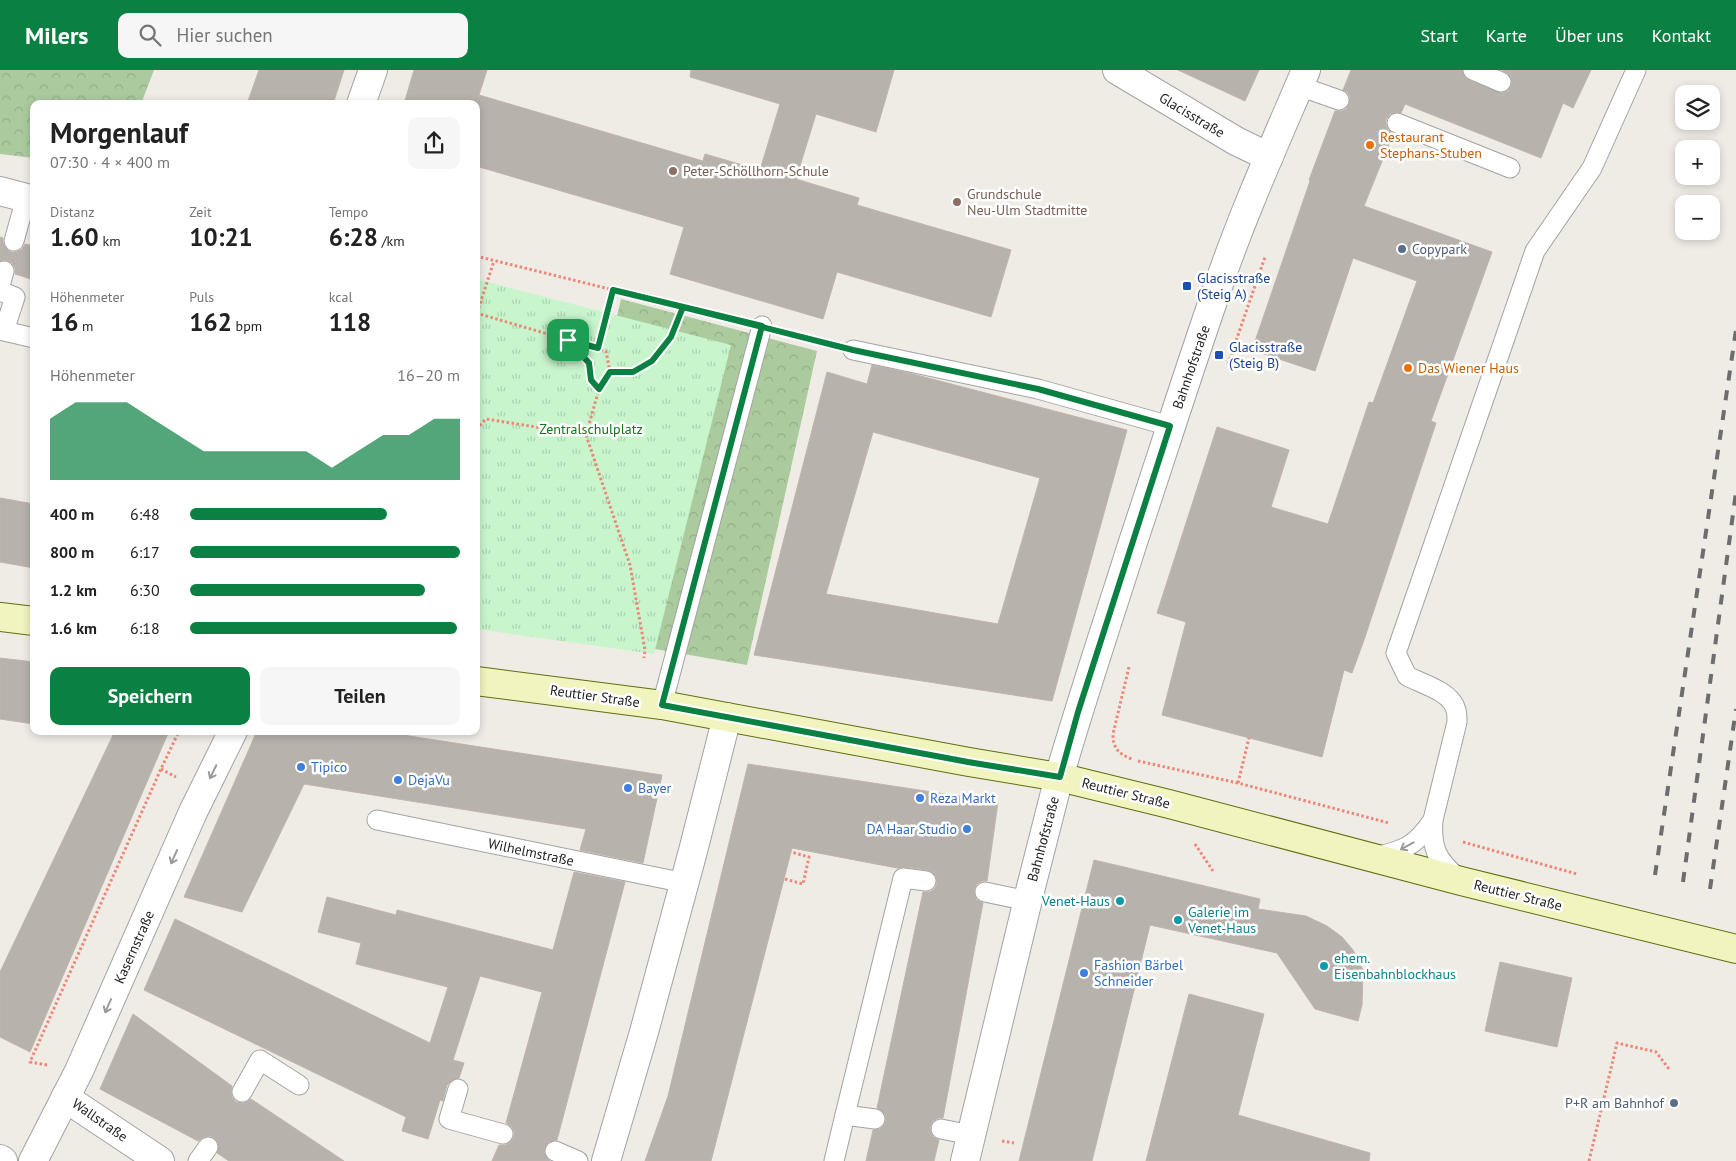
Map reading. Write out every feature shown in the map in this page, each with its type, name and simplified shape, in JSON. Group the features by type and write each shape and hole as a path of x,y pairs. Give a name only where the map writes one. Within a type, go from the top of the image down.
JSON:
{"main road":[{"path":"0,617 30,621"},
{"name":"Reuttier Straße","path":"480,681 662,705 968,762 1060,777 1461,881 1736,949"}],"street":[{"path":"362,100 373,70"},
{"name":"Glacisstraße","path":"1117,70 1236,141 1269,157"},
{"name":"Bahnhofstraße","path":"965,1161 1028,901 1078,712 1170,426 1214,298 1269,157 1303,78"},
{"path":"0,191 30,199"},
{"path":"606,1161 685,883 727,717"},
{"name":"Kasernstraße","path":"33,1161 83,1062 193,812 231,735"},
{"name":"Wallstraße","path":"66,1096 76,1105 160,1161"}],"lane":[{"path":"1473,70 1501,82"},
{"path":"1461,881 1443,865 1435,852 1432,834 1433,820 1457,722 1456,709 1452,700 1440,692 1406,676 1396,653 1535,251 1592,168 1636,70"},
{"path":"1303,78 1339,100"},
{"path":"1398,123 1510,168"},
{"path":"14,241 30,199"},
{"path":"0,291 15,297 4,331 30,337"},
{"path":"662,705 762,326"},
{"path":"853,350 1038,389 1170,426"},
{"name":"Wilhelmstraße","path":"377,820 685,883"},
{"path":"1373,857 1398,851 1412,845 1425,832 1433,820"},
{"path":"834,1161 903,878 926,881"},
{"name":"Bahnhofstraße","path":"985,892 1028,901"},
{"path":"242,1092 260,1060 300,1085"},
{"path":"458,1089 448,1125 503,1134"},
{"path":"845,1115 875,1119"},
{"path":"941,1129 971,1135"},
{"path":"555,1151 578,1161"}],"path":[{"path":"1227,367 1267,253"},
{"path":"480,257 853,350"},
{"path":"480,304 494,261"},
{"path":"598,348 613,290"},
{"path":"610,372 633,372 652,361 671,337 683,307"},
{"path":"480,314 606,351 610,372 599,389 586,434 630,565 644,650 643,661"},
{"path":"568,340 589,363 591,380 599,389"},
{"path":"480,425 486,419 586,434"},
{"path":"1129,667 1113,734 1113,745 1118,752 1129,759 1221,779"},
{"path":"30,1062 177,735"},
{"path":"1238,783 1249,738"},
{"path":"161,769 180,779"},
{"path":"785,879 803,884 809,857 791,852"},
{"path":"1589,1161 1617,1043 1656,1052 1669,1069"}],"green space":[{"path":"0,70 154,70 143,100 30,100 30,158 0,154"},
{"name":"Zentralschulplatz","path":"480,280 731,345 654,654 480,630"},
{"name":"Zentralschulplatz","path":"621,299 817,351 747,665 480,619 480,448 583,462"}],"building":[{"path":"259,70 344,70 334,100 248,100"},
{"path":"414,70 487,70 479,95 703,161 705,154 760,170 780,104 690,77 691,70 894,70 876,132 816,114 796,179 859,198 857,205 1011,250 991,317 837,272 823,319 670,274 684,227 480,167 480,100 405,100"},
{"path":"1178,70 1259,70 1245,101"},
{"path":"1351,70 1462,70 1464,76 1469,80 1502,93 1508,91 1512,81 1510,75 1502,70 1591,70 1573,108 1563,103 1541,158 1405,104 1401,113 1390,114 1386,119 1388,130 1393,134 1364,206 1492,252 1431,421 1436,423 1364,640 1352,673 1344,670 1322,757 1162,715 1186,622 1157,613 1217,427 1289,450 1271,507 1328,524 1369,402 1373,403 1417,281 1353,258 1315,371 1252,350 1309,180 1335,111 1346,109 1349,104 1350,97 1343,90"},
{"path":"0,237 3,238 3,243 11,252 17,252 25,244 30,245 30,279 15,274 15,268 12,263 6,260 0,261"},
{"path":"872,365 1127,430 1052,701 754,655 827,372 867,384","holes":["873,432 1040,478 998,624 826,594"]},
{"path":"0,498 30,503 30,567 0,562"},
{"path":"0,658 30,662 30,723 0,719"},
{"path":"113,735 167,735 30,1052 0,1037 0,972"},
{"path":"255,735 403,735 662,775 643,863 580,850 586,829 304,784 242,912 184,897"},
{"path":"748,764 998,802 987,881 977,884 974,890 977,900 983,903 943,1118 933,1121 930,1127 933,1137 939,1140 934,1161 866,1161 873,1130 880,1129 886,1121 885,1114 877,1108 923,892 930,892 935,888 937,883 936,876 927,870 897,868 792,848 711,1161 645,1161 668,1096"},
{"path":"1094,860 1260,899 1258,909 1306,916 1327,926 1342,937 1353,950 1363,970 1362,1005 1358,1021 1315,1009 1277,953 1150,925 1092,1161 1019,1161"},
{"path":"574,872 625,882 557,1140 549,1142 545,1147 544,1153 550,1161 492,1161 499,1145 506,1145 514,1137 514,1131 506,1123 542,992 480,976 453,1060 464,1063 459,1078 447,1085 443,1101 440,1100 428,1139 402,1131 406,1117 144,990 175,919 430,1043 448,987 356,964 361,943 318,932 327,897 396,915 397,910 553,950"},
{"path":"1500,962 1572,978 1557,1047 1485,1031"},
{"path":"1189,994 1264,1014 1238,1115 1370,1153 1369,1161 1146,1161"},
{"path":"133,1014 232,1086 232,1097 236,1102 243,1103 251,1099 344,1161 229,1161 217,1153 218,1143 214,1138 210,1136 204,1137 198,1141 100,1089"}],"railway":[{"path":"1655,875 1736,330"},
{"path":"1683,882 1736,492"},
{"path":"1710,889 1736,709"}],"place":[{"name":"Restaurant Stephans-Stuben","path":"1370,145"},
{"name":"Peter-Schöllhorn-Schule","path":"673,171"},
{"name":"Grundschule Neu-Ulm Stadtmitte","path":"957,202"},
{"name":"Copypark","path":"1402,249"},
{"name":"Glacisstraße (Steig A)","path":"1187,286"},
{"name":"Glacisstraße (Steig B)","path":"1219,355"},
{"name":"Das Wiener Haus","path":"1408,368"},
{"name":"Tipico","path":"301,767"},
{"name":"DejaVu","path":"398,780"},
{"name":"Bayer","path":"628,788"},
{"name":"Reza Markt","path":"920,798"},
{"name":"DA Haar Studio","path":"967,829"},
{"name":"Venet-Haus","path":"1120,901"},
{"name":"Galerie im Venet-Haus","path":"1178,920"},
{"name":"ehem. Eisenbahnblockhaus","path":"1324,966"},
{"name":"Fashion Bärbel Schneider","path":"1084,973"},
{"name":"P+R am Bahnhof","path":"1674,1103"}],"route":[{"path":"568,340 589,363 591,380 599,389 610,372 633,372 652,361 671,337 683,307 762,326 853,350 1038,389 1170,426 1078,712 1060,777 968,762 662,705 762,326 613,290 598,348 568,340"}]}
